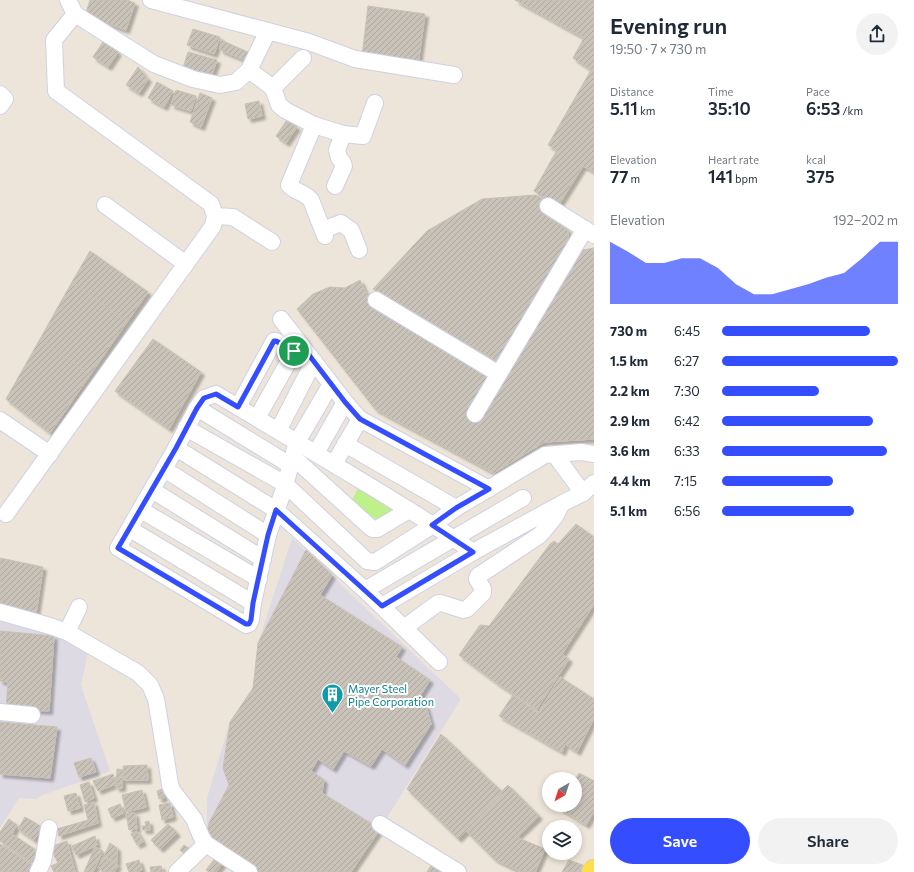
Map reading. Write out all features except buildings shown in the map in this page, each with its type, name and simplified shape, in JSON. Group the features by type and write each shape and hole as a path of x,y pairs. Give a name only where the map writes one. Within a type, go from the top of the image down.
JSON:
{"street":[{"path":"150,0 309,42 355,59 454,75"},
{"path":"6,514 213,226 215,216 211,204 56,91 54,40 72,7 154,64 193,78 220,85 236,82 249,70 268,31"},
{"path":"273,88 303,58"},
{"path":"249,70 273,88 279,105 285,110 314,125 343,134 363,136 375,103"},
{"path":"0,94 5,99 0,106"},
{"path":"314,125 290,184 292,188 308,196 311,200 324,233 341,223 351,230 359,250"},
{"path":"335,186 344,166 339,158 337,150 343,134"},
{"path":"105,205 186,264"},
{"path":"475,414 590,232 548,206"},
{"path":"215,216 233,217 272,242"},
{"path":"376,300 499,374"},
{"path":"281,319 297,347 314,361 360,419 489,489"},
{"path":"238,407 274,341 297,347"},
{"path":"257,418 297,347"},
{"path":"278,431 314,361"},
{"path":"331,384 293,455 268,535 249,624 246,624 118,548 176,448 197,408 204,398 216,394 278,431 293,455 373,529 377,529 410,510"},
{"path":"316,453 345,402"},
{"path":"197,408 293,455 316,453 410,510 473,552"},
{"path":"334,464 360,419"},
{"path":"0,420 50,454"},
{"path":"186,428 285,484 367,561 375,562 456,508 545,455 581,452 594,454"},
{"path":"345,444 456,508"},
{"path":"176,448 276,510 365,590 439,662"},
{"path":"382,606 473,552 588,488 555,454"},
{"path":"164,469 268,535"},
{"path":"152,490 263,559"},
{"path":"365,590 523,498"},
{"path":"404,628 438,603 463,610 467,609 483,593 477,579 478,576 540,535 555,517 561,504"},
{"path":"141,510 259,579"},
{"path":"130,529 253,603"},
{"path":"67,632 80,607"},
{"path":"0,612 67,632 138,673 150,686 156,699 170,785 175,795 189,811 206,844 249,872"},
{"path":"0,712 32,715"},
{"path":"380,824 458,872"},
{"path":"38,872 43,861 49,828"},
{"path":"177,872 206,844"}],"shaded area":[{"name":"Mayer Steel Pipe Corporation","path":"292,538 461,699 380,829 351,872 259,872 207,835 207,798 230,722 253,688 258,643"},
{"path":"0,619 49,632 89,648 81,685 110,771 43,795 36,799 19,798 0,828"}],"green space":[{"path":"359,486 393,506 383,523 350,504"}],"place":[{"name":"Mayer Steel Pipe Corporation","path":"332,714"}],"route":[{"path":"274,341 294,351 299,342 345,402 360,419 489,489 456,508 432,525 454,538 473,552 382,606 276,510 268,535 253,603 251,620 249,624 246,624 118,548 204,398 216,394 238,407 274,341"}]}
